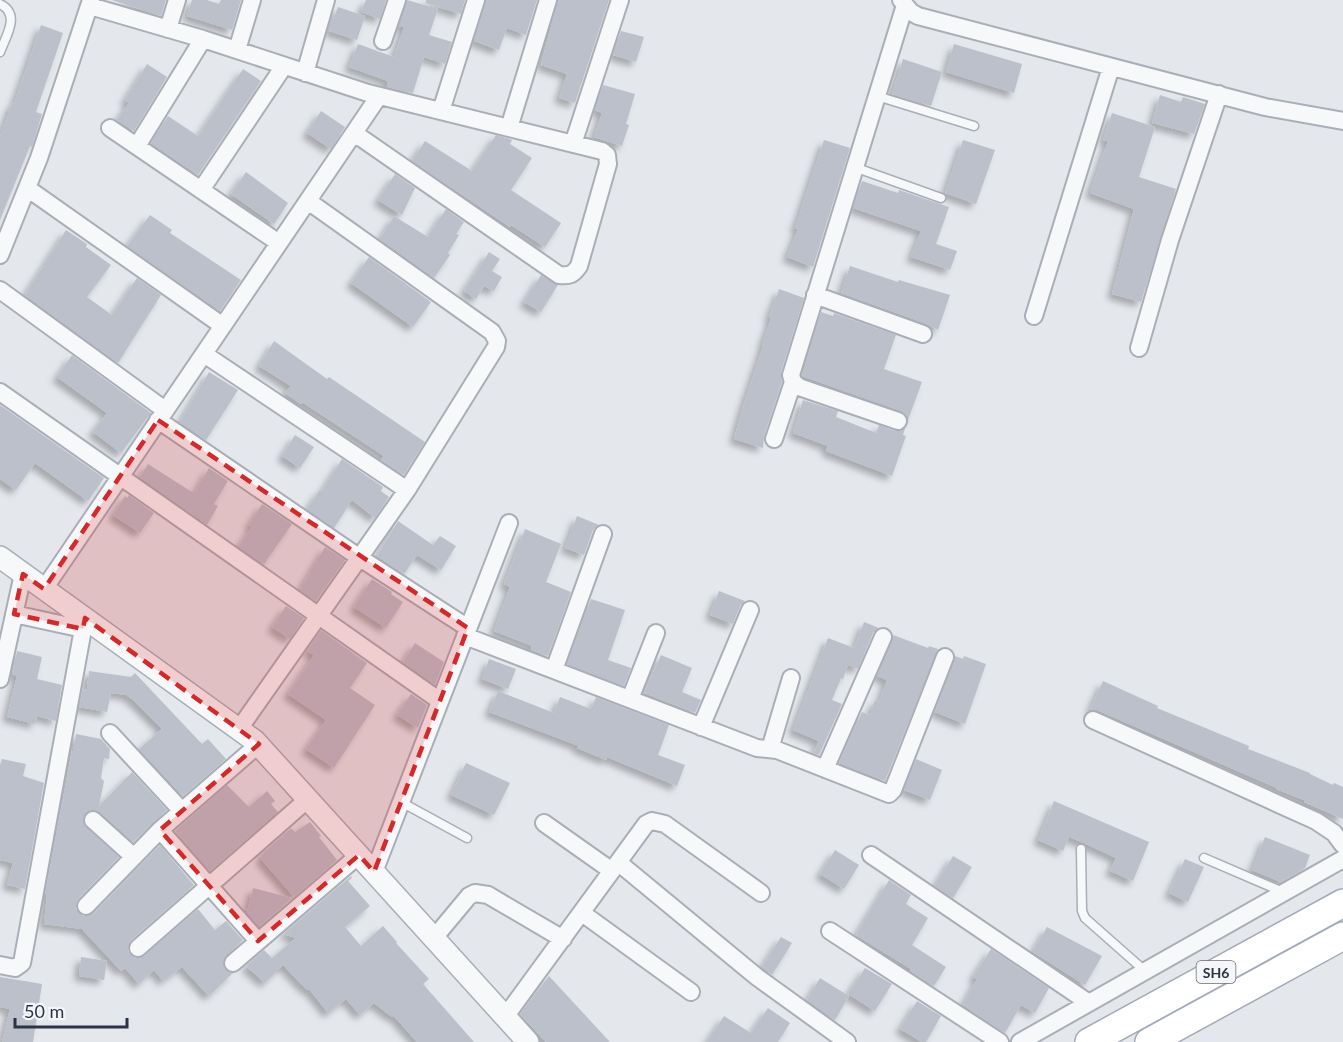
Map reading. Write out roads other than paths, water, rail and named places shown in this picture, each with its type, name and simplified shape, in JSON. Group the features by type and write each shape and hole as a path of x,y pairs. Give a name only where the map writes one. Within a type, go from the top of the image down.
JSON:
{"main road":[{"name":"SH6","path":"1089,1042 1343,903"},
{"name":"SH6","path":"1149,1042 1343,936"}],"street":[{"path":"168,29 177,0"},
{"path":"237,50 252,0"},
{"path":"305,73 326,0"},
{"path":"383,41 397,0"},
{"path":"441,111 476,0"},
{"path":"509,128 548,0"},
{"path":"573,144 620,0"},
{"path":"0,255 27,188 91,3 379,96 602,151 609,159 579,267 575,273 568,276 559,275 354,133"},
{"path":"903,3 918,16 1272,108 1343,121"},
{"path":"774,439 793,382 792,368 877,96 903,3"},
{"path":"137,146 203,39"},
{"path":"201,190 284,66"},
{"path":"1034,316 1112,67"},
{"path":"1139,348 1170,240 1218,94"},
{"path":"44,589 379,96"},
{"path":"110,128 279,243"},
{"path":"27,188 223,326"},
{"path":"239,729 407,490 496,347 496,336 308,201"},
{"path":"0,290 162,415 467,632 554,670 757,748 777,750 886,794 891,793 945,657"},
{"path":"815,295 923,334"},
{"path":"204,354 407,490"},
{"path":"793,382 799,387 898,421"},
{"path":"0,392 440,701"},
{"path":"374,872 509,523"},
{"path":"554,670 603,534"},
{"path":"0,558 44,589 84,624 259,744 528,1042"},
{"path":"0,679 9,618 23,574"},
{"path":"701,727 750,610"},
{"path":"9,618 84,624"},
{"path":"0,965 15,968 22,963 84,624"},
{"path":"630,699 656,633"},
{"path":"825,769 883,637"},
{"path":"770,749 792,678"},
{"path":"1093,720 1316,821 1334,833 1343,844"},
{"path":"110,733 182,811"},
{"path":"86,906 160,830 259,744"},
{"path":"138,948 308,799"},
{"path":"93,820 134,857"},
{"path":"506,1017 646,825 652,821 658,821 761,893"},
{"path":"543,823 615,867 757,977 847,1042"},
{"path":"160,830 258,941"},
{"path":"233,963 359,855"},
{"path":"872,855 1089,1003"},
{"path":"1020,1042 1343,859"},
{"path":"434,938 469,896 475,893 488,895 562,939"},
{"path":"582,913 690,992"},
{"path":"830,931 1000,1042"}],"lane":[{"path":"0,4 12,15 0,52"},
{"path":"877,96 974,126"},
{"path":"855,167 941,198"},
{"path":"401,802 467,838"},
{"path":"1081,849 1084,918 1145,972"},
{"path":"1204,858 1284,892"}]}
